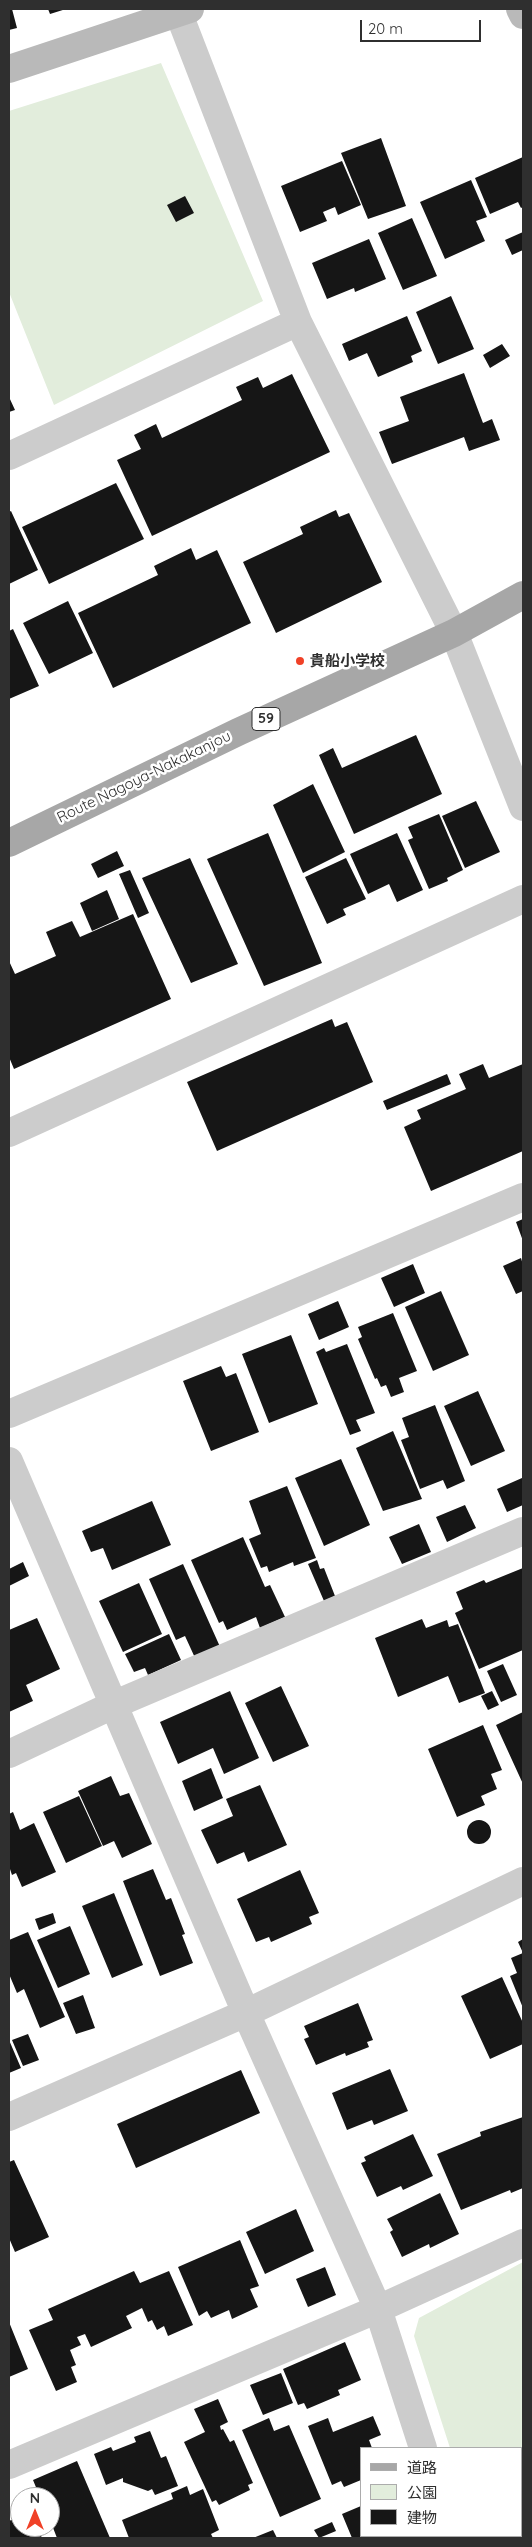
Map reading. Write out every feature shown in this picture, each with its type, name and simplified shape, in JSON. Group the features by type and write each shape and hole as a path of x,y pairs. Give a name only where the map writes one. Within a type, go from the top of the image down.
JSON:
{"main road":[{"name":"Route Nagoya-Nakakanjou","path":"9,843 238,732 454,633 523,595"}],"street":[{"path":"520,9 523,15"},
{"path":"9,69 182,10 298,322 454,633 523,806"},
{"path":"9,456 298,322"},
{"path":"9,1133 523,898"},
{"path":"9,1414 523,1197"},
{"path":"9,1461 246,2014 378,2309 422,2447"},
{"path":"9,1754 113,1705 523,1531"},
{"path":"9,2117 246,2014 523,1881"},
{"path":"9,2465 378,2309 523,2243"}],"green space":[{"path":"161,63 263,301 54,405 9,292 9,111"},
{"path":"523,2262 523,2538 478,2537 522,2537 522,2447 450,2447 414,2336 419,2318"}],"building":[{"path":"9,9 12,9 17,28 9,30"},
{"path":"48,9 66,9 50,14"},
{"path":"381,138 406,206 368,219 341,153"},
{"path":"523,157 523,207 521,208 518,202 490,214 475,178"},
{"path":"342,161 361,205 338,215 335,207 323,212 327,221 300,232 281,186"},
{"path":"471,180 487,217 476,221 485,241 445,259 420,202"},
{"path":"185,196 194,213 176,222 167,205"},
{"path":"412,218 437,276 403,290 378,233"},
{"path":"523,232 523,250 512,255 505,240"},
{"path":"369,239 386,279 355,292 354,288 327,299 312,263"},
{"path":"451,296 474,349 438,364 416,312"},
{"path":"407,316 422,351 411,356 413,362 378,377 367,353 349,361 342,344"},
{"path":"502,344 510,356 490,368 483,355"},
{"path":"464,373 483,423 492,419 500,440 469,451 464,437 392,464 379,432 409,421 400,397"},
{"path":"292,374 330,452 152,536 117,460 141,449 134,435 156,424 162,438 242,400 236,387 258,377 263,388"},
{"path":"9,397 15,410 9,412"},
{"path":"116,483 144,539 49,584 22,527"},
{"path":"336,510 339,517 349,513 382,582 276,633 243,562 303,534 300,527"},
{"path":"11,511 38,570 9,584 9,512"},
{"path":"191,548 196,560 217,550 251,623 113,688 78,613 158,575 154,566"},
{"path":"68,601 93,653 49,674 23,623"},
{"path":"13,629 39,686 9,699 9,631"},
{"path":"416,735 442,794 354,834 319,755 333,748 342,768"},
{"path":"313,784 345,852 303,873 273,805"},
{"path":"476,801 500,852 465,868 442,816"},
{"path":"439,814 463,870 447,878 448,881 429,889 408,840 413,838 408,827"},
{"path":"268,833 322,963 264,986 207,859"},
{"path":"397,833 423,890 397,902 389,884 368,894 350,854"},
{"path":"117,851 124,866 98,878 91,864"},
{"path":"190,858 238,964 191,983 142,878"},
{"path":"346,858 366,899 343,909 346,915 327,924 305,877"},
{"path":"130,870 149,913 138,918 119,874"},
{"path":"107,890 119,919 92,931 80,903"},
{"path":"133,914 171,999 14,1069 9,1057 9,961 15,974 56,956 46,932 72,921 80,937"},
{"path":"332,1019 335,1027 347,1022 373,1082 217,1151 187,1082"},
{"path":"483,1064 489,1078 523,1064 523,1151 431,1191 404,1127 421,1119 417,1110 466,1089 459,1074"},
{"path":"447,1074 451,1084 387,1110 383,1101"},
{"path":"523,1219 523,1241 516,1222"},
{"path":"521,1258 523,1265 523,1291 516,1294 503,1266"},
{"path":"413,1264 425,1293 394,1307 381,1278"},
{"path":"441,1291 469,1355 433,1371 405,1307"},
{"path":"338,1301 349,1327 319,1340 308,1314"},
{"path":"393,1313 417,1371 399,1378 404,1392 391,1397 386,1385 381,1387 377,1378 375,1379 358,1339 362,1337 358,1327"},
{"path":"291,1335 318,1404 269,1423 242,1354"},
{"path":"347,1344 375,1413 356,1420 361,1431 350,1435 316,1352 324,1348 326,1352"},
{"path":"221,1366 226,1377 236,1373 259,1432 211,1451 183,1381"},
{"path":"478,1391 505,1451 471,1466 444,1406"},
{"path":"435,1405 465,1481 447,1489 443,1480 420,1489 401,1440 409,1437 402,1418"},
{"path":"393,1431 422,1499 383,1511 356,1448"},
{"path":"341,1459 370,1525 324,1546 295,1478"},
{"path":"522,1478 523,1505 507,1512 497,1489"},
{"path":"287,1486 316,1558 294,1566 293,1562 269,1572 267,1566 261,1568 249,1539 261,1534 249,1501"},
{"path":"152,1501 171,1545 112,1570 103,1548 91,1552 82,1531"},
{"path":"465,1505 476,1528 447,1542 436,1517"},
{"path":"419,1524 431,1552 402,1564 389,1537"},
{"path":"243,1537 265,1587 270,1585 285,1617 260,1628 256,1617 227,1630 223,1621 219,1623 191,1560"},
{"path":"317,1560 320,1569 324,1568 335,1596 324,1601 308,1564"},
{"path":"23,1562 29,1576 9,1586 9,1569"},
{"path":"183,1564 221,1649 196,1660 185,1636 176,1640 149,1579"},
{"path":"523,1568 523,1650 479,1669 455,1613 463,1609 456,1592 484,1580 486,1583"},
{"path":"139,1583 162,1634 123,1652 99,1601"},
{"path":"37,1618 60,1669 26,1685 33,1701 9,1712 9,1630"},
{"path":"422,1619 426,1628 447,1620 449,1627 458,1624 485,1693 459,1703 448,1676 398,1697 375,1638"},
{"path":"169,1634 181,1660 148,1675 145,1668 134,1672 125,1654"},
{"path":"503,1664 517,1695 501,1702 487,1671"},
{"path":"281,1686 309,1746 273,1762 245,1703"},
{"path":"230,1691 259,1758 224,1774 213,1748 178,1764 160,1722"},
{"path":"492,1691 499,1705 488,1710 481,1696"},
{"path":"523,1712 523,1784 496,1725"},
{"path":"483,1725 502,1770 491,1774 497,1789 481,1796 485,1805 457,1817 428,1749"},
{"path":"211,1768 223,1798 194,1811 182,1781"},
{"path":"111,1776 120,1796 129,1793 152,1844 122,1858 114,1841 103,1846 78,1791"},
{"path":"260,1785 287,1845 248,1862 244,1852 217,1864 201,1830 233,1816 226,1799"},
{"path":"79,1796 102,1846 66,1863 43,1812"},
{"path":"13,1812 20,1830 34,1823 56,1872 22,1887 16,1873 12,1875 9,1866 9,1814"},
{"path":"479,1820 488,1823 491,1832 488,1841 479,1844 470,1841 467,1832 470,1823"},
{"path":"153,1869 166,1900 171,1898 185,1934 182,1935 193,1963 160,1976 123,1881"},
{"path":"300,1870 319,1913 309,1917 312,1924 271,1942 269,1937 256,1942 237,1899"},
{"path":"114,1893 143,1965 112,1978 82,1906"},
{"path":"53,1913 56,1923 39,1930 35,1919"},
{"path":"70,1926 90,1974 58,1988 37,1940"},
{"path":"28,1932 65,2017 40,2028 24,1989 17,1993 9,1974 9,1940"},
{"path":"523,1939 523,1953 518,1942"},
{"path":"523,1953 523,2008 510,1976 517,1973 511,1958"},
{"path":"502,1977 523,2023 523,2044 490,2059 461,1996"},
{"path":"83,1995 95,2028 76,2034 63,2003"},
{"path":"358,2003 373,2040 367,2042 369,2047 346,2056 345,2053 316,2065 304,2039 309,2037 304,2026"},
{"path":"28,2034 39,2060 23,2066 12,2040"},
{"path":"9,2040 21,2068 9,2073"},
{"path":"390,2069 408,2111 374,2125 372,2120 347,2130 332,2093"},
{"path":"241,2070 260,2113 136,2168 117,2124"},
{"path":"523,2117 523,2188 511,2193 510,2190 461,2210 437,2154 481,2136 480,2132"},
{"path":"413,2134 433,2176 403,2190 401,2186 377,2197 361,2163 366,2161 364,2157"},
{"path":"14,2160 49,2237 15,2252 9,2238 9,2162"},
{"path":"440,2193 459,2234 430,2248 429,2244 402,2257 390,2232 393,2230 387,2219"},
{"path":"296,2209 314,2251 265,2274 246,2232"},
{"path":"240,2240 259,2286 250,2289 258,2307 232,2319 229,2310 211,2318 207,2311 199,2316 178,2267"},
{"path":"325,2267 336,2295 308,2307 296,2279"},
{"path":"134,2271 140,2283 169,2271 193,2325 168,2336 164,2326 157,2330 152,2320 148,2322 142,2308 126,2316 132,2328 91,2347 85,2334 77,2337 81,2345 70,2350 76,2365 71,2367 77,2382 56,2391 29,2330 53,2320 48,2309"},
{"path":"9,2322 28,2369 9,2377"},
{"path":"345,2342 361,2380 338,2390 340,2395 307,2409 304,2403 298,2405 283,2369"},
{"path":"281,2373 293,2403 263,2415 250,2385"},
{"path":"218,2399 228,2422 220,2426 221,2430 223,2429 230,2442 234,2440 253,2483 248,2485 250,2490 219,2505 216,2500 212,2502 184,2442 205,2432 194,2409"},
{"path":"373,2416 381,2435 369,2440 372,2447 360,2447 360,2480 344,2487 341,2481 332,2485 308,2426 328,2418 333,2432"},
{"path":"269,2418 274,2431 289,2425 321,2499 280,2517 242,2430"},
{"path":"150,2431 161,2458 166,2456 178,2486 155,2495 152,2489 148,2491 123,2482 123,2478 106,2485 94,2454 111,2447 113,2451 136,2442 134,2437"},
{"path":"77,2461 110,2538 57,2538 60,2537 60,2487 36,2487 33,2480"},
{"path":"187,2486 190,2495 203,2489 219,2530 211,2534 213,2538 129,2538 122,2520 173,2499 171,2493"},
{"path":"360,2506 360,2537 423,2538 352,2538 342,2514"},
{"path":"9,2521 10,2537 42,2538 9,2538"},
{"path":"332,2522 336,2531 319,2538 314,2530"},
{"path":"273,2530 277,2538 253,2538"}],"place":[{"name":"貴船小学校","path":"300,661"}]}
